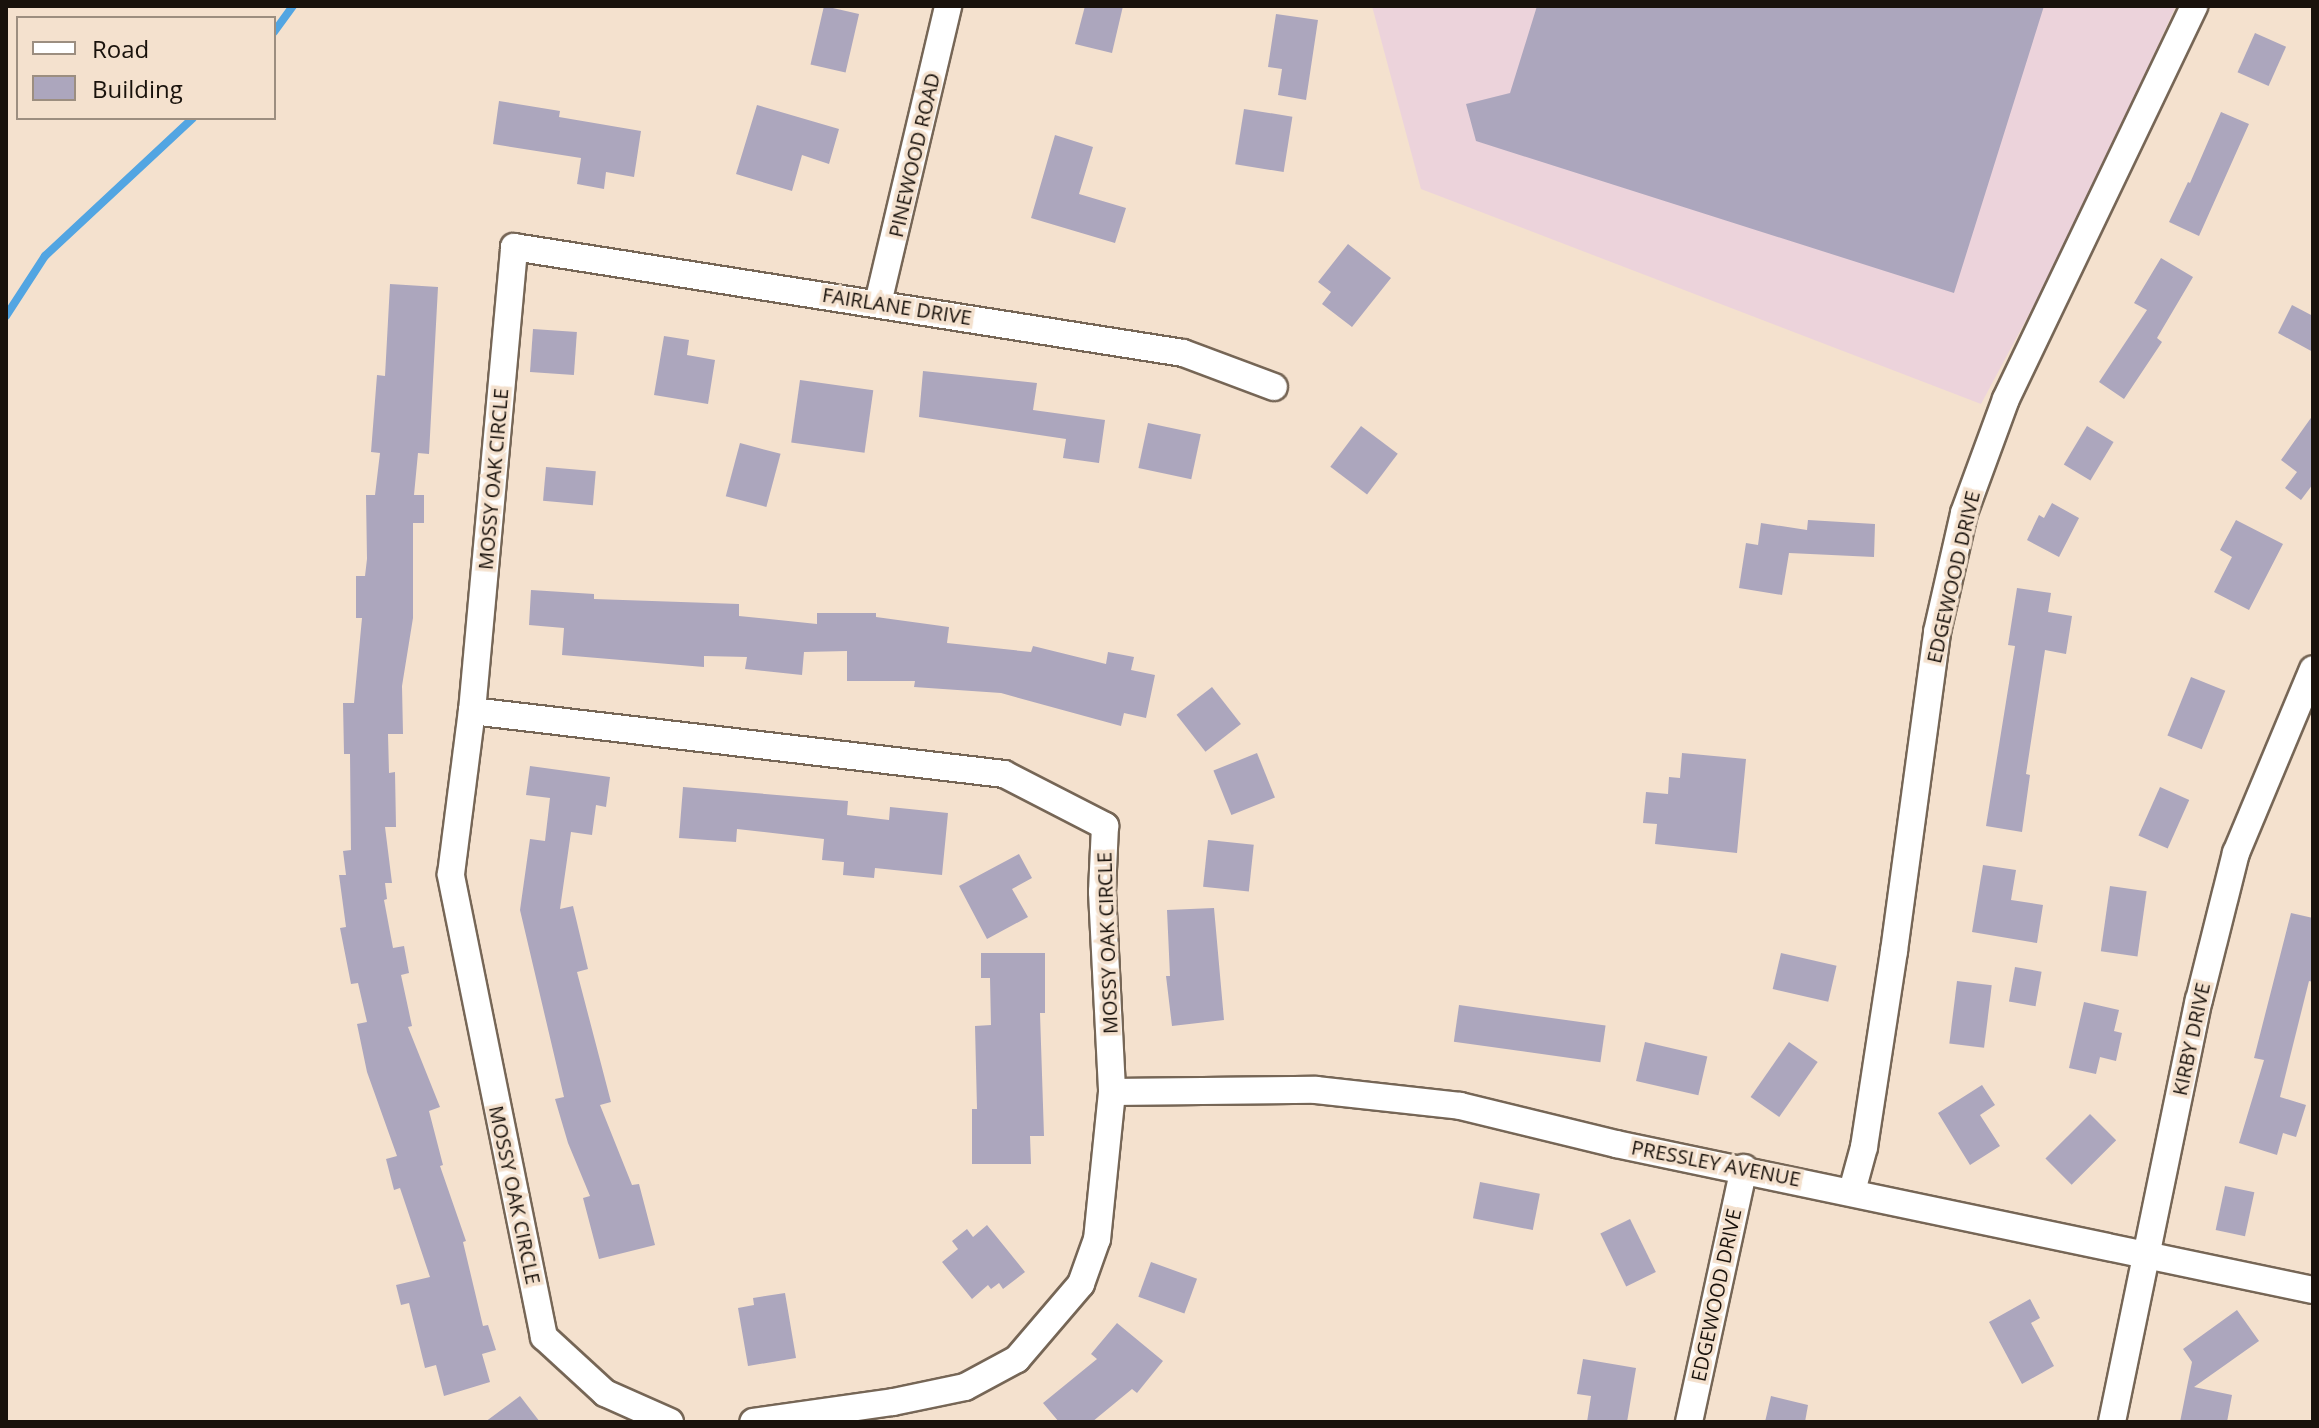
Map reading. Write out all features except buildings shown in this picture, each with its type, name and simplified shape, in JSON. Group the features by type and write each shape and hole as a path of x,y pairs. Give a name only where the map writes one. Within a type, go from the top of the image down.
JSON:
{"street":[{"name":"PINEWOOD ROAD","path":"878,303 948,6"},
{"name":"EDGEWOOD DRIVE","path":"1852,1191 1864,1147 1894,951 1937,632 1964,513 2006,399 2194,6"},
{"name":"FAIRLANE DRIVE","path":"514,247 1183,353 1274,387"},
{"name":"MOSSY OAK CIRCLE","path":"514,247 472,711 451,874 544,1337 605,1393 670,1422"},
{"name":"KIRBY DRIVE","path":"2112,1422 2199,1000 2236,853 2310,682"},
{"name":"MOSSY OAK CIRCLE","path":"472,711 1004,774 1105,826 1102,892 1112,1092 1097,1239 1081,1284 1017,1359 965,1387 893,1402 753,1422"},
{"name":"PRESSLEY AVENUE","path":"1112,1092 1316,1090 1460,1106 1616,1144 1744,1168 2313,1290"},
{"name":"EDGEWOOD DRIVE","path":"1689,1422 1744,1168"}],"shaded area":[{"path":"1372,6 2176,6 2071,236 1981,404 1421,189"}],"waterway":[{"path":"276,29 293,6"},
{"path":"6,316 45,256 191,120"}]}
